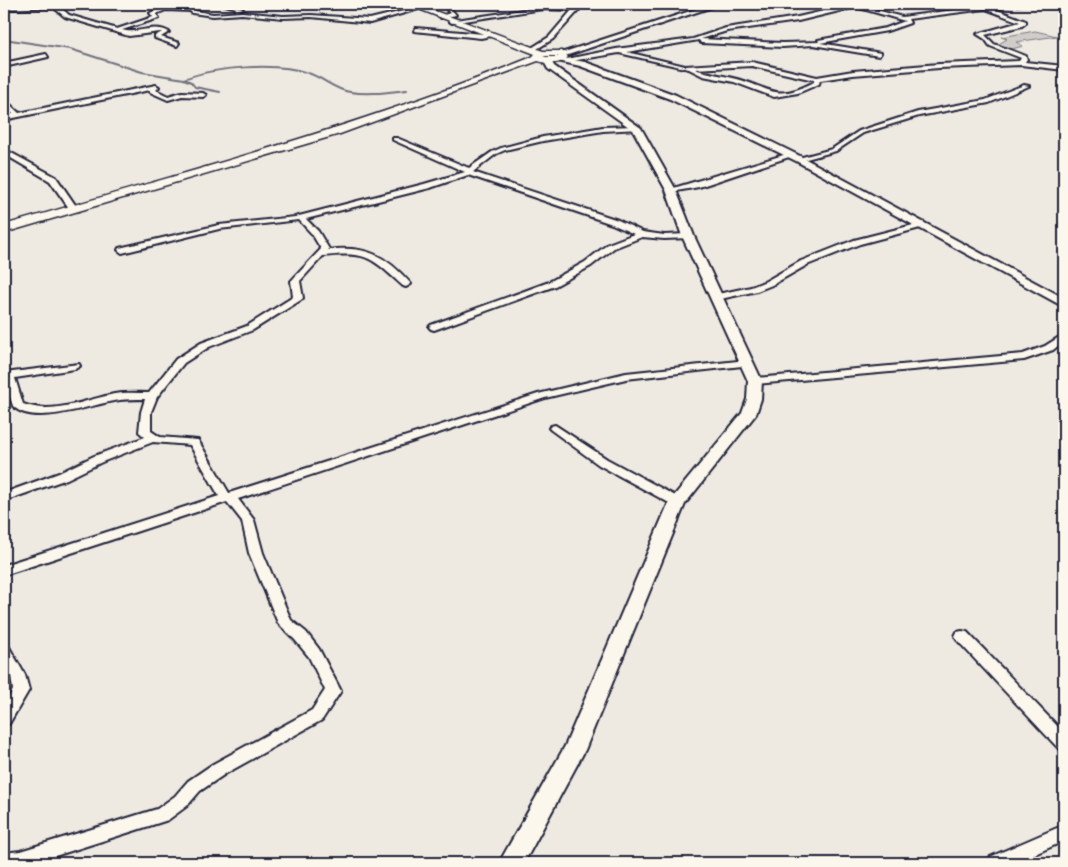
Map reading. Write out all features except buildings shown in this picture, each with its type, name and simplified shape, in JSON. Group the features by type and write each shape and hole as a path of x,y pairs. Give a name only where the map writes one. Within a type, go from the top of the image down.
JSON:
{"main road":[{"path":"410,4 549,57"},
{"path":"4,229 336,132 549,57"}],"street":[{"path":"4,8 76,4"},
{"path":"142,4 165,9 194,10 192,12 213,15 242,13 283,17 311,16 377,21 420,8"},
{"path":"224,4 241,8 228,14"},
{"path":"443,17 454,14 449,10 448,4"},
{"path":"549,57 718,4"},
{"path":"549,57 616,51 694,40 726,30 798,19 863,4"},
{"path":"901,19 1021,4"},
{"path":"694,40 782,45 813,42 878,31 908,22 855,5"},
{"path":"55,6 67,16 132,34 151,29 164,30 166,32 156,37 177,44"},
{"path":"511,863 574,750 677,502 749,414 754,399 754,381 747,363 688,236 671,190 637,128 551,67 549,57 551,38 579,6"},
{"path":"452,21 542,8 579,6"},
{"path":"987,8 1024,22 1020,25 980,34 987,38 992,45 1024,57 1021,63"},
{"path":"114,30 123,29 158,17 152,14 165,9"},
{"path":"416,30 481,36 492,35"},
{"path":"813,42 879,54"},
{"path":"616,51 703,74 735,80 774,95 802,90 817,83 817,79"},
{"path":"4,65 46,56"},
{"path":"549,57 582,64 673,97 794,157 1064,303"},
{"path":"685,68 752,64 817,79 853,73 939,66 1021,63 1055,67 1063,72"},
{"path":"671,190 696,185 794,157 834,150 861,132 918,114 987,102 1026,86"},
{"path":"4,118 156,87 152,91 168,98 182,94 203,95"},
{"path":"4,101 17,115"},
{"path":"122,250 219,227 301,218 426,186 468,172 494,153 503,149 580,132 615,127 637,128"},
{"path":"396,139 468,172 615,222 641,234 664,237 688,236"},
{"path":"4,152 53,179 74,209"},
{"path":"153,438 145,432 146,412 152,396 180,361 205,345 250,328 298,298 295,281 325,249 324,244 301,218"},
{"path":"716,297 747,291 769,283 804,263 856,242 921,225"},
{"path":"434,327 552,284 588,264 611,246 641,234"},
{"path":"319,254 355,251 367,254 380,261 406,284"},
{"path":"754,381 1024,357 1049,348 1064,337"},
{"path":"4,570 542,396 626,376 747,363"},
{"path":"75,366 6,375 18,406 28,411 43,411 124,396 152,396"},
{"path":"555,428 603,462 677,502"},
{"path":"4,497 63,476 98,459 153,438 194,442 228,497 248,520 256,553 284,623 294,629 310,649 333,691 317,714 219,769 194,786 181,802 162,816 20,859 4,861"},
{"path":"962,636 1064,743"},
{"path":"4,651 18,674 21,690 4,719"},
{"path":"996,863 1064,833"}],"shaded area":[{"path":"1035,31 1057,36 1016,42 1023,46 1012,49 997,45 1007,39 1001,37"}],"waterway":[{"path":"4,39 70,49 142,72 184,79"},
{"path":"184,79 212,71 263,67 308,73 339,89 350,92 371,93 407,90"},
{"path":"184,79 191,82 195,87 220,92"}]}
